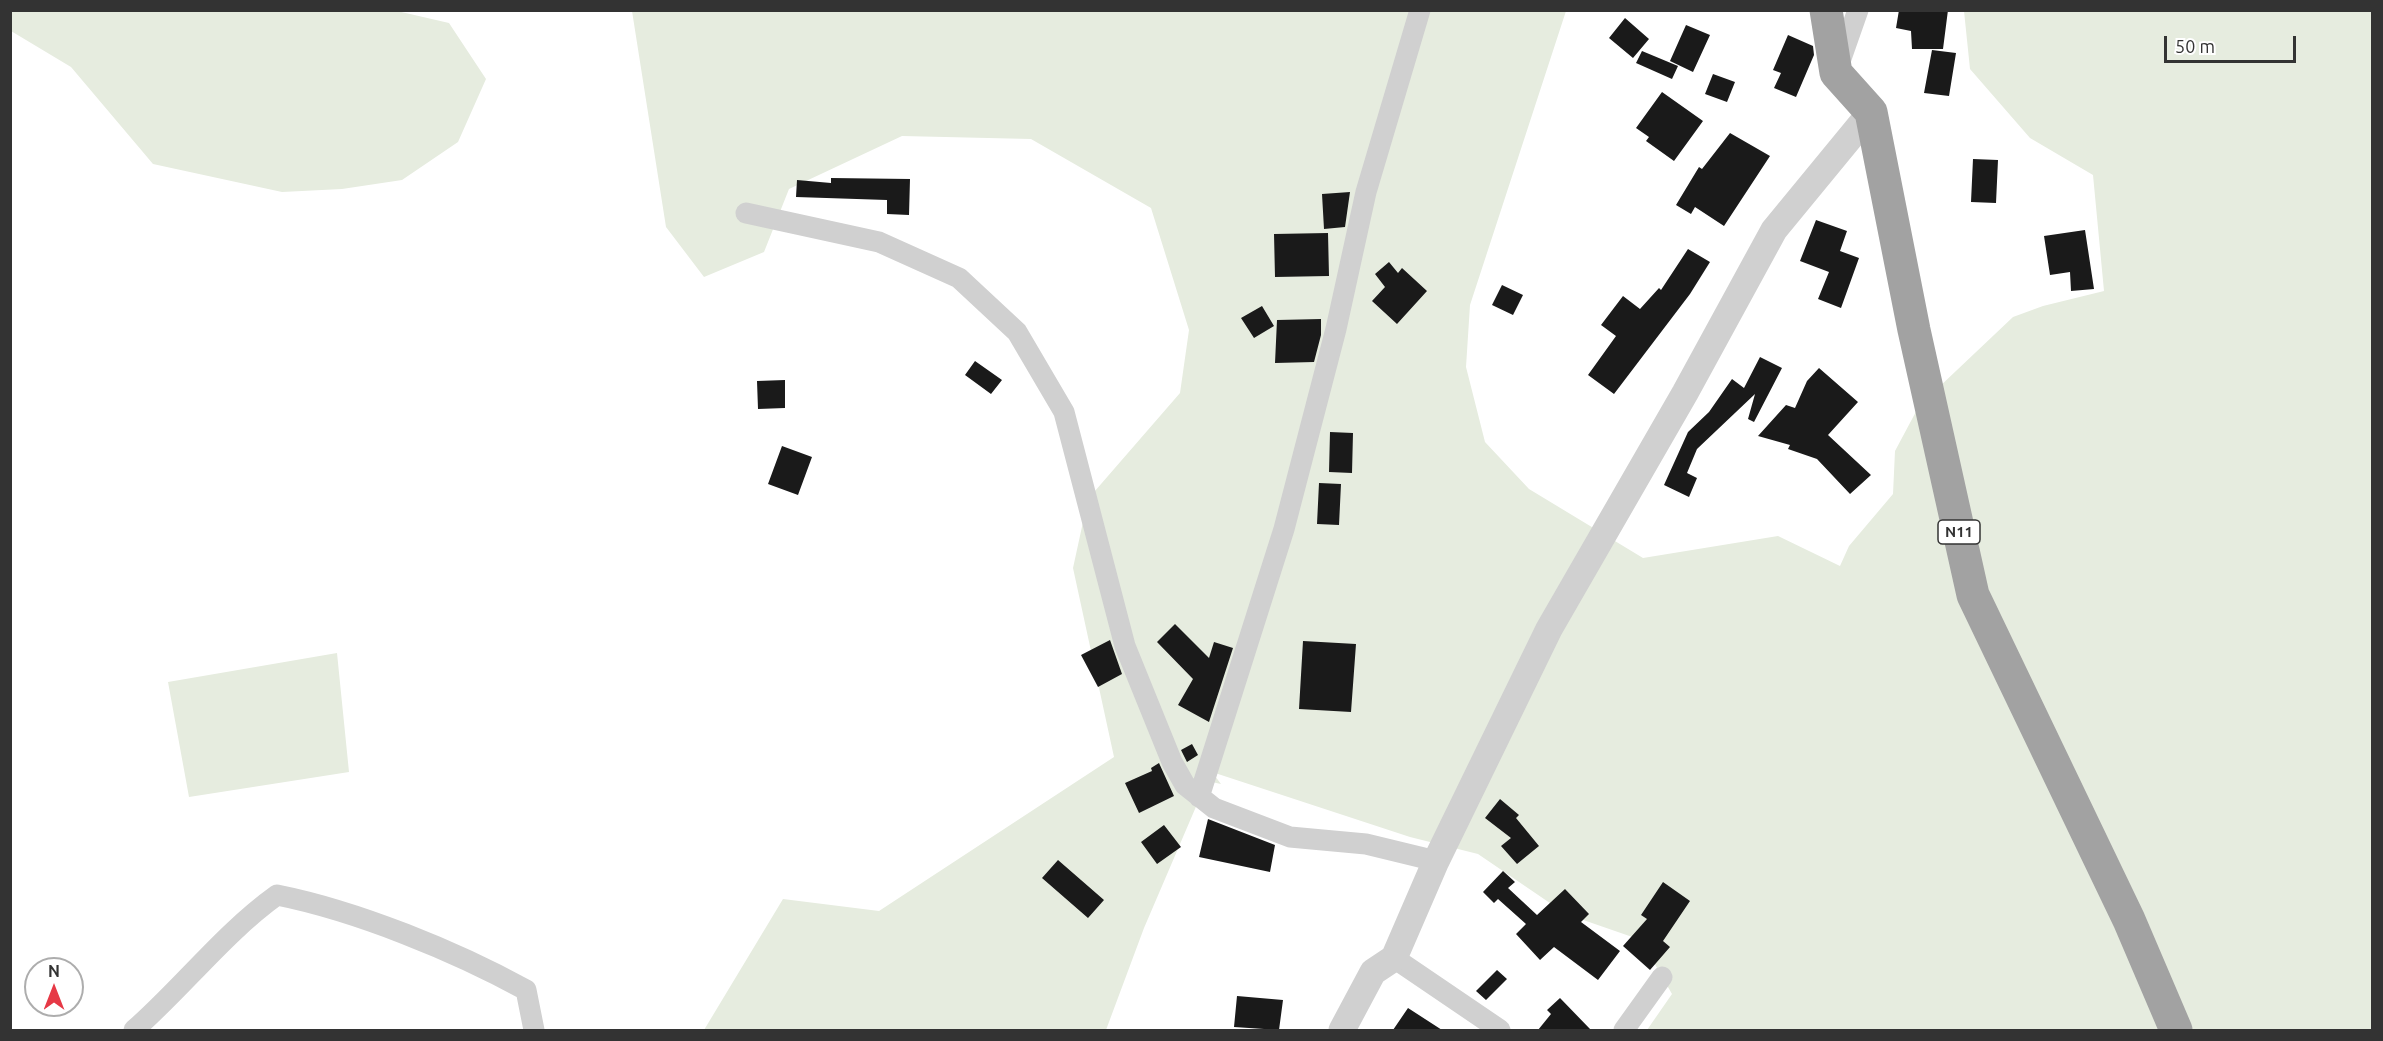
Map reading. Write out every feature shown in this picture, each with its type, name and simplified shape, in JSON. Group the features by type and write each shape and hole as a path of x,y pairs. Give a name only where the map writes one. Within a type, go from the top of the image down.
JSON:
{"highway":[{"path":"1826,10 1836,73 1871,112"},
{"name":"N11","path":"1871,112 1914,330 1973,595 2129,920 2176,1030"}],"street":[{"path":"1199,797 1284,529 1336,329 1366,192 1420,10"},
{"path":"1836,73 1858,10"},
{"path":"1342,1030 1373,972 1394,958 1436,861 1549,629 1685,393 1774,230 1871,112"},
{"path":"746,213 879,242 959,278 1017,332 1064,412 1125,646 1172,762 1185,785 1214,807 1290,837 1366,844 1436,861"},
{"path":"134,1030 251,914 277,895 305,900 364,919 493,972 526,990 534,1030"},
{"path":"1394,958 1500,1030"},
{"path":"1624,1030 1662,977"}],"shaded area":[{"path":"10,11 397,11 449,23 486,79 458,142 402,180 342,189 282,192 153,164 71,67 11,31"},
{"path":"632,11 1566,11 1470,305 1466,367 1485,442 1529,489 1643,558 1778,536 1840,566 1849,546 1893,494 1895,451 1919,406 2013,317 2043,306 2104,291 2093,175 2030,138 1970,69 1964,11 2372,11 2372,1030 1647,1030 1672,994 1641,940 1566,914 1478,854 1410,837 1212,772 1221,784 1207,781 1144,928 1106,1030 704,1030 783,899 879,911 1114,757 1073,568 1088,499 1180,393 1189,330 1151,208 1031,139 902,136 789,189 764,252 704,277 666,227"},
{"path":"337,653 349,772 189,797 168,682"}],"building":[{"path":"1899,10 1948,10 1943,49 1912,49 1911,31 1896,28"},
{"path":"1625,18 1649,39 1633,58 1609,38"},
{"path":"1686,25 1710,35 1693,72 1670,61"},
{"path":"1788,35 1813,46 1814,55 1796,97 1774,88 1781,73 1773,70"},
{"path":"1932,50 1956,53 1949,96 1924,93"},
{"path":"1642,51 1678,66 1672,79 1636,63"},
{"path":"1713,74 1735,82 1727,102 1705,94"},
{"path":"1662,92 1703,121 1674,161 1646,141 1649,137 1636,128"},
{"path":"1730,133 1770,156 1724,226 1695,207 1691,214 1676,205 1699,167 1702,169"},
{"path":"1973,159 1998,160 1996,203 1971,202"},
{"path":"831,178 910,179 909,215 887,214 887,200 796,197 797,180 831,183"},
{"path":"1350,192 1345,227 1324,229 1322,194"},
{"path":"1816,220 1847,231 1840,251 1859,258 1841,308 1818,299 1829,272 1800,261"},
{"path":"2085,230 2094,289 2071,291 2070,272 2050,275 2044,236"},
{"path":"1328,233 1329,276 1275,277 1274,234"},
{"path":"1688,249 1710,262 1690,294 1614,394 1588,375 1616,336 1601,325 1623,296 1640,309 1659,288 1661,290"},
{"path":"1389,262 1398,273 1402,268 1427,291 1397,324 1372,301 1385,287 1375,274"},
{"path":"1502,285 1523,295 1513,315 1492,305"},
{"path":"1262,306 1274,326 1254,338 1241,318"},
{"path":"1321,319 1321,335 1314,362 1275,363 1277,320"},
{"path":"1760,357 1782,368 1754,422 1748,419 1755,394 1697,449 1687,473 1697,478 1689,497 1664,485 1688,432 1709,412 1732,379 1744,388"},
{"path":"975,361 1002,380 991,394 965,375"},
{"path":"1819,368 1858,402 1828,435 1871,475 1850,494 1817,459 1788,449 1790,445 1758,436 1786,405 1795,408 1807,381"},
{"path":"785,380 785,408 758,409 757,381"},
{"path":"1330,432 1353,433 1352,473 1329,472"},
{"path":"782,446 812,457 798,495 768,484"},
{"path":"1319,483 1341,484 1339,525 1317,524"},
{"path":"1175,624 1209,658 1214,642 1233,648 1209,722 1178,705 1193,679 1157,642"},
{"path":"1110,640 1122,674 1098,687 1081,655"},
{"path":"1303,641 1356,644 1351,712 1299,709"},
{"path":"1192,744 1198,755 1187,762 1181,750"},
{"path":"1159,763 1174,796 1139,813 1125,783 1152,771 1151,768"},
{"path":"1500,799 1519,815 1516,818 1539,846 1517,864 1501,846 1511,838 1485,818"},
{"path":"1208,819 1275,845 1270,872 1199,857"},
{"path":"1164,825 1181,847 1157,864 1141,842"},
{"path":"1058,860 1104,900 1088,918 1042,878"},
{"path":"1503,871 1515,882 1508,888 1537,915 1565,889 1589,914 1581,922 1620,951 1598,980 1554,947 1540,960 1516,934 1526,924 1498,899 1494,903 1483,892"},
{"path":"1663,882 1690,901 1663,941 1670,947 1650,970 1623,946 1647,919 1641,915"},
{"path":"1497,970 1507,979 1486,1000 1476,991"},
{"path":"1237,996 1283,1000 1279,1030 1234,1027"},
{"path":"1560,998 1591,1030 1538,1030 1551,1014 1547,1010"},
{"path":"1408,1008 1442,1030 1393,1030"}]}
